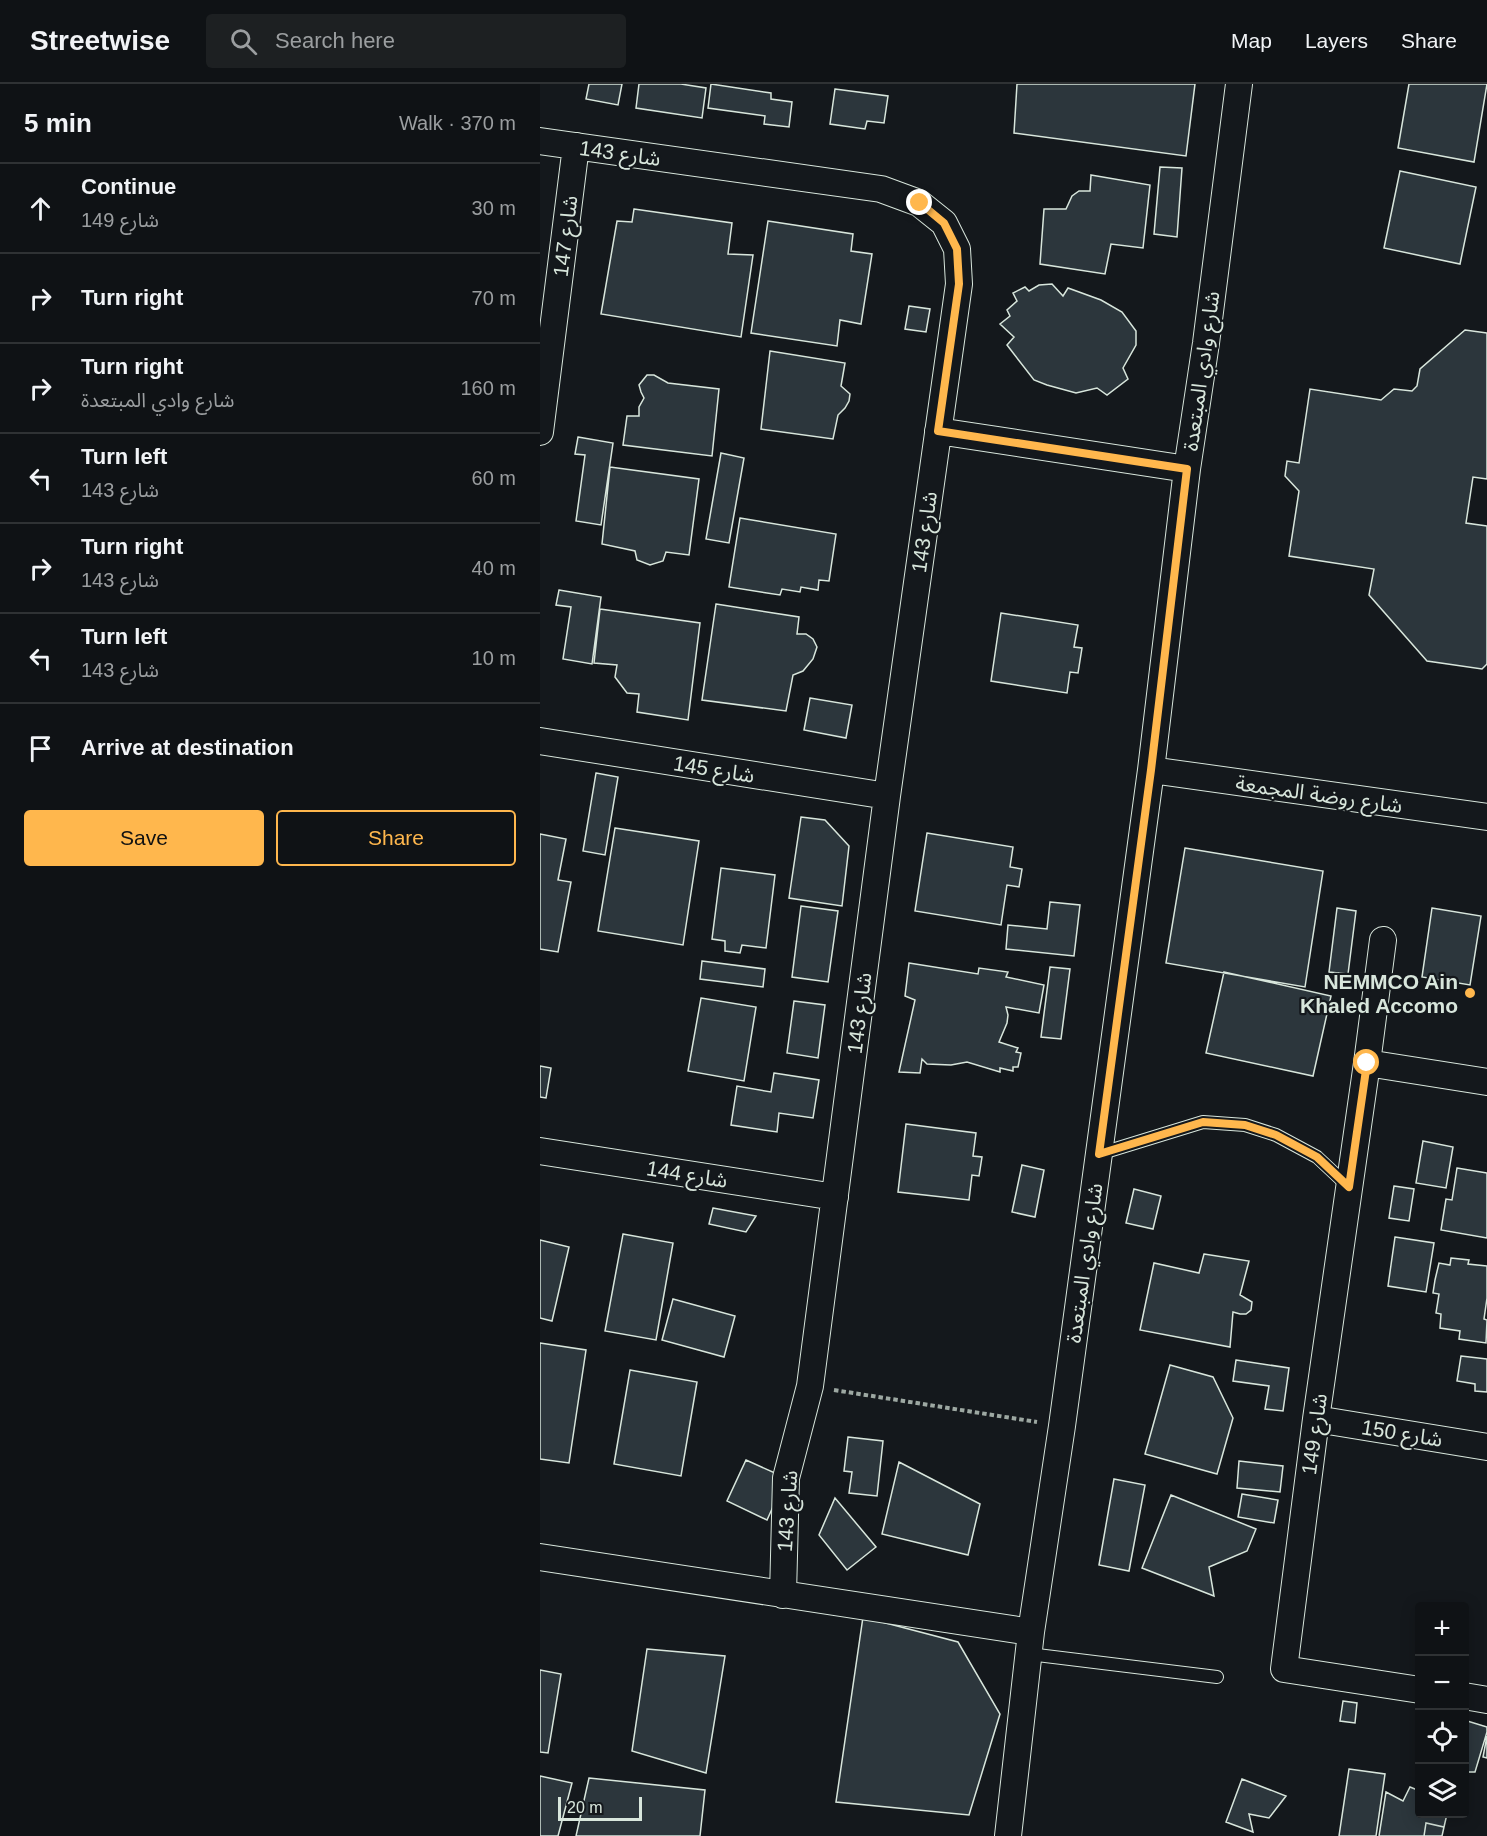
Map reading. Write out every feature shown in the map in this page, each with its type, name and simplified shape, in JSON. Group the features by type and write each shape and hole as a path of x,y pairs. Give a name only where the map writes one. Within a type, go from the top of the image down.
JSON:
{"street":[{"name":"شارع وادي المبتعدة","path":"1008,1836 1030,1643 1062,1426 1151,770 1187,469 1206,343 1239,84"},
{"name":"شارع 143","path":"540,141 881,189 920,203 944,223 957,249 959,284 887,796 810,1386 786,1479 783,1595"},
{"name":"شارع 147","path":"540,432 576,146"},
{"path":"938,431 1187,469"},
{"name":"شارع 145","path":"540,741 887,796"},
{"name":"شارع روضة المجمعة","path":"1151,770 1487,817"},
{"name":"شارع 149","path":"1383,940 1316,1419 1284,1669 1415,1688"},
{"path":"1367,1063 1487,1082"},
{"name":"شارع 144","path":"540,1151 835,1197"},
{"name":"شارع 150","path":"1316,1419 1487,1447"},
{"path":"540,1557 783,1595 1030,1643"},
{"path":"1469,1697 1487,1700"}],"lane":[{"path":"1099,1154 1203,1122 1245,1125 1276,1135 1317,1157 1349,1187"},
{"path":"1030,1643 1217,1677"}],"path":[{"path":"810,1386 1062,1426"}],"building":[{"path":"589,84 622,84 618,105 586,99"},
{"path":"639,84 681,84 706,88 702,118 636,108"},
{"path":"711,84 771,93 771,99 792,102 789,127 764,124 765,116 708,108"},
{"path":"1017,84 1195,84 1186,156 1014,133"},
{"path":"1409,84 1487,84 1474,162 1398,148"},
{"path":"835,89 888,96 884,123 867,121 865,129 830,124"},
{"path":"1160,167 1182,168 1177,237 1154,234"},
{"path":"1400,171 1476,187 1460,264 1384,248"},
{"path":"1091,175 1150,185 1143,248 1111,244 1105,274 1040,264 1044,209 1066,209 1072,196 1079,191 1090,191"},
{"path":"634,209 732,223 728,254 753,255 741,337 601,314 617,221 632,222"},
{"path":"768,221 853,234 851,251 872,254 861,324 840,320 837,346 751,333"},
{"path":"1052,284 1063,296 1068,288 1101,300 1122,312 1136,331 1136,345 1123,368 1128,379 1107,395 1097,388 1076,393 1034,380 1007,345 1014,337 1000,324 1010,316 1007,310 1017,301 1013,293 1025,287 1029,291 1039,285"},
{"path":"909,306 930,309 926,332 905,329"},
{"path":"1465,330 1487,333 1487,479 1473,477 1466,523 1487,526 1487,664 1482,669 1427,661 1369,595 1374,569 1289,556 1299,491 1285,476 1287,461 1299,463 1310,389 1381,400 1394,389 1412,391 1417,386 1420,369"},
{"path":"770,351 845,363 841,386 850,394 849,401 838,415 833,439 761,429"},
{"path":"647,375 654,375 668,383 719,389 712,456 623,445 627,416 639,416 639,407 644,398 639,385"},
{"path":"578,437 613,443 601,525 576,521 585,455 575,454"},
{"path":"721,453 744,458 729,543 706,539"},
{"path":"610,467 699,479 689,555 666,552 663,561 650,565 637,560 635,551 602,544"},
{"path":"740,518 836,534 829,581 819,580 818,590 801,587 800,592 782,589 780,595 729,587"},
{"path":"559,590 601,597 592,664 563,659 571,607 556,605"},
{"path":"716,604 799,617 797,634 806,634 813,639 817,647 813,659 803,671 793,675 786,711 702,700"},
{"path":"600,609 700,623 688,720 637,712 639,694 627,693 615,677 617,665 594,663"},
{"path":"1001,613 1078,625 1074,647 1082,648 1078,673 1070,672 1067,693 991,681"},
{"path":"810,698 852,705 846,738 804,730"},
{"path":"596,773 618,777 605,855 583,851"},
{"path":"801,817 825,820 849,846 842,906 789,898"},
{"path":"615,828 699,841 683,945 598,931"},
{"path":"927,833 1013,847 1010,867 1022,869 1019,887 1007,885 1001,925 915,911"},
{"path":"540,834 566,839 558,880 571,882 558,952 540,949"},
{"path":"1185,848 1323,871 1305,987 1166,963"},
{"path":"721,868 775,875 766,948 742,945 740,953 725,951 725,941 712,939"},
{"path":"1050,902 1080,905 1074,956 1006,949 1008,925 1047,929"},
{"path":"801,906 838,911 828,982 792,977"},
{"path":"1337,908 1356,911 1348,974 1329,972"},
{"path":"1432,908 1481,916 1470,985 1422,977"},
{"path":"702,961 765,969 763,987 700,979"},
{"path":"909,963 978,974 979,968 1008,972 1006,977 1044,985 1039,1013 1006,1007 1007,1023 999,1042 1018,1048 1016,1052 1021,1053 1018,1067 1013,1067 1013,1071 1000,1068 1000,1072 967,1062 951,1065 927,1064 922,1059 920,1073 899,1072 915,1000 905,996"},
{"path":"1050,967 1070,969 1061,1039 1041,1037"},
{"path":"1224,972 1331,996 1313,1076 1206,1053"},
{"path":"701,998 756,1007 744,1081 688,1071"},
{"path":"794,1001 825,1005 818,1058 787,1053"},
{"path":"540,1066 551,1068 546,1098 540,1097"},
{"path":"774,1073 819,1080 813,1118 779,1113 777,1132 731,1125 737,1086 771,1092"},
{"path":"906,1124 976,1133 973,1156 982,1157 979,1176 972,1175 969,1200 898,1192"},
{"path":"1423,1141 1453,1147 1446,1188 1416,1183"},
{"path":"1022,1165 1044,1170 1035,1217 1012,1212"},
{"path":"1457,1168 1487,1173 1487,1238 1441,1230 1446,1199 1452,1200"},
{"path":"1394,1186 1414,1189 1409,1221 1389,1218"},
{"path":"1134,1189 1161,1196 1153,1229 1126,1223"},
{"path":"713,1208 756,1216 746,1232 709,1224"},
{"path":"623,1234 673,1243 656,1340 605,1331"},
{"path":"1395,1237 1434,1243 1426,1292 1388,1286"},
{"path":"540,1240 569,1247 552,1321 540,1318"},
{"path":"1204,1254 1249,1261 1240,1295 1252,1302 1251,1310 1246,1314 1233,1312 1230,1347 1140,1330 1154,1263 1199,1273"},
{"path":"1451,1258 1469,1260 1468,1264 1487,1266 1487,1298 1484,1319 1487,1320 1486,1343 1459,1339 1460,1331 1440,1328 1441,1314 1436,1313 1439,1294 1433,1293 1435,1280 1439,1263 1450,1265"},
{"path":"673,1299 735,1316 724,1357 662,1340"},
{"path":"540,1343 586,1350 569,1463 540,1459"},
{"path":"1461,1356 1487,1359 1487,1392 1475,1391 1475,1384 1457,1381"},
{"path":"1236,1360 1289,1368 1283,1411 1265,1409 1269,1386 1233,1381"},
{"path":"1170,1365 1213,1377 1233,1418 1217,1474 1145,1454"},
{"path":"630,1370 697,1382 681,1476 614,1464"},
{"path":"848,1437 883,1441 877,1496 849,1493 852,1472 844,1471"},
{"path":"746,1460 786,1478 767,1520 727,1501"},
{"path":"1239,1461 1283,1466 1280,1492 1237,1488"},
{"path":"899,1462 980,1504 968,1555 882,1534"},
{"path":"1114,1479 1145,1485 1129,1571 1099,1565"},
{"path":"1242,1494 1278,1500 1274,1523 1238,1517"},
{"path":"1171,1495 1256,1529 1247,1551 1209,1567 1214,1596 1142,1568"},
{"path":"835,1498 876,1547 847,1570 819,1535"},
{"path":"863,1617 958,1642 1000,1714 969,1815 836,1802"},
{"path":"647,1649 725,1656 706,1773 632,1751"},
{"path":"540,1670 561,1674 548,1753 540,1752"},
{"path":"1343,1701 1357,1703 1355,1723 1340,1721"},
{"path":"1469,1722 1487,1727 1475,1772 1469,1772"},
{"path":"1487,1736 1487,1758 1483,1757"},
{"path":"1349,1769 1385,1774 1376,1836 1339,1836"},
{"path":"540,1776 572,1783 558,1836 540,1836"},
{"path":"589,1778 705,1790 700,1836 576,1836"},
{"path":"1242,1779 1286,1796 1269,1818 1249,1814 1253,1832 1226,1822"},
{"path":"1410,1787 1415,1789 1415,1818 1446,1818 1444,1827 1426,1823 1424,1836 1379,1836 1386,1792 1403,1801"},
{"path":"1426,1823 1444,1827 1442,1836 1424,1836"}],"place":[{"name":"NEMMCO Ain Khaled Accomo","path":"1470,993"}],"route":[{"path":"920,203 944,223 957,249 959,284 938,431 1187,469 1151,770 1099,1154 1203,1122 1245,1125 1276,1135 1317,1157 1349,1187 1367,1063"}]}
